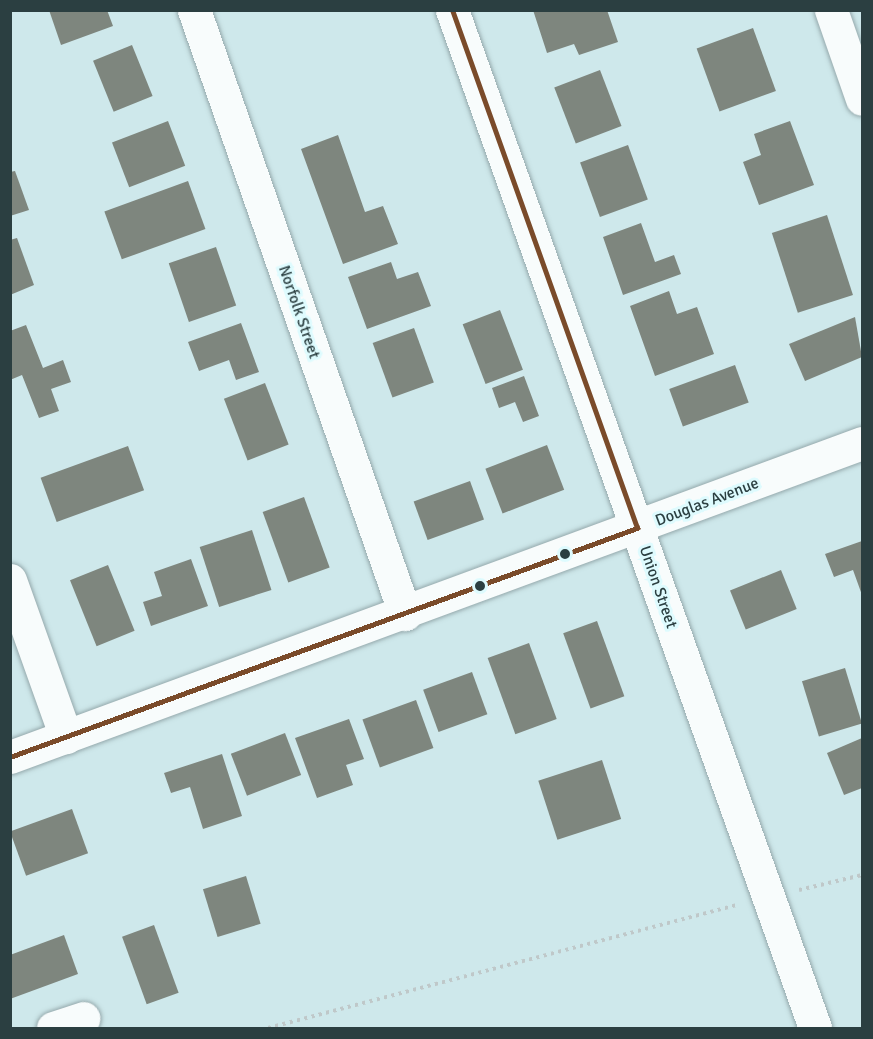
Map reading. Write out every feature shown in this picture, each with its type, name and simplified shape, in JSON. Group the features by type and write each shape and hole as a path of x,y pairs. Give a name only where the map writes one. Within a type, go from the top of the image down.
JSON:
{"street":[{"name":"Norfolk Street","path":"194,10 405,614"},
{"name":"Union Street","path":"452,10 814,1029"},
{"path":"831,10 862,99"},
{"name":"Douglas Avenue","path":"10,757 405,614 862,443"},
{"path":"10,580 66,737"}],"path":[{"path":"268,1029 768,896 862,875"}],"building":[{"path":"49,10 107,10 113,26 61,45"},
{"path":"533,10 607,10 618,42 579,55 574,44 547,53"},
{"path":"753,28 776,91 720,111 697,49"},
{"path":"132,45 153,96 114,112 93,61"},
{"path":"600,70 622,126 576,144 554,88"},
{"path":"168,121 185,166 129,187 112,143"},
{"path":"790,121 814,185 759,205 743,162 761,155 754,134"},
{"path":"338,135 365,212 383,206 398,244 343,264 301,149"},
{"path":"628,145 648,200 600,217 580,162"},
{"path":"15,171 29,210 10,216 10,172"},
{"path":"188,181 205,229 122,259 104,211"},
{"path":"827,215 853,295 798,313 772,233"},
{"path":"641,223 655,262 674,255 681,274 623,295 603,237"},
{"path":"17,238 34,285 10,295 10,240"},
{"path":"216,247 236,306 189,322 169,263"},
{"path":"391,262 397,279 418,272 431,306 367,329 348,277"},
{"path":"669,291 677,314 697,307 714,354 655,376 630,306"},
{"path":"500,310 523,370 486,384 463,324"},
{"path":"855,317 862,357 805,381 789,344"},
{"path":"241,323 259,372 236,380 229,360 199,371 188,342"},
{"path":"26,325 43,368 63,360 71,382 51,389 59,411 39,418 22,375 10,380 10,331"},
{"path":"414,328 434,383 392,398 373,343"},
{"path":"735,365 749,403 683,427 669,389"},
{"path":"524,376 539,416 523,422 515,402 499,408 492,388"},
{"path":"265,383 289,445 248,460 224,399"},
{"path":"547,445 564,490 503,513 485,469"},
{"path":"128,446 144,490 57,522 41,478"},
{"path":"470,481 484,520 428,540 414,502"},
{"path":"304,497 330,567 288,583 263,512"},
{"path":"252,530 271,590 219,607 200,547"},
{"path":"862,541 862,595 853,570 834,577 825,554"},
{"path":"191,559 208,606 151,626 143,602 162,596 154,572"},
{"path":"108,565 135,631 97,646 70,580"},
{"path":"781,570 797,609 746,630 730,591"},
{"path":"597,621 624,696 591,708 563,633"},
{"path":"529,643 557,719 515,734 488,658"},
{"path":"845,668 862,723 819,737 802,681"},
{"path":"472,672 487,714 439,732 423,690"},
{"path":"416,700 433,748 380,767 362,719"},
{"path":"349,719 364,759 346,765 353,785 317,798 295,738"},
{"path":"285,733 301,775 247,796 231,754"},
{"path":"862,738 862,788 844,795 827,753"},
{"path":"222,754 242,816 203,829 190,787 171,793 164,773"},
{"path":"602,760 621,819 557,840 538,781"},
{"path":"72,809 88,853 26,876 10,832"},
{"path":"246,876 261,924 218,937 203,889"},
{"path":"154,925 179,993 147,1004 122,937"},
{"path":"64,935 78,974 10,999 10,955"}],"transit line":[{"path":"10,757 637,528 452,10"}]}
